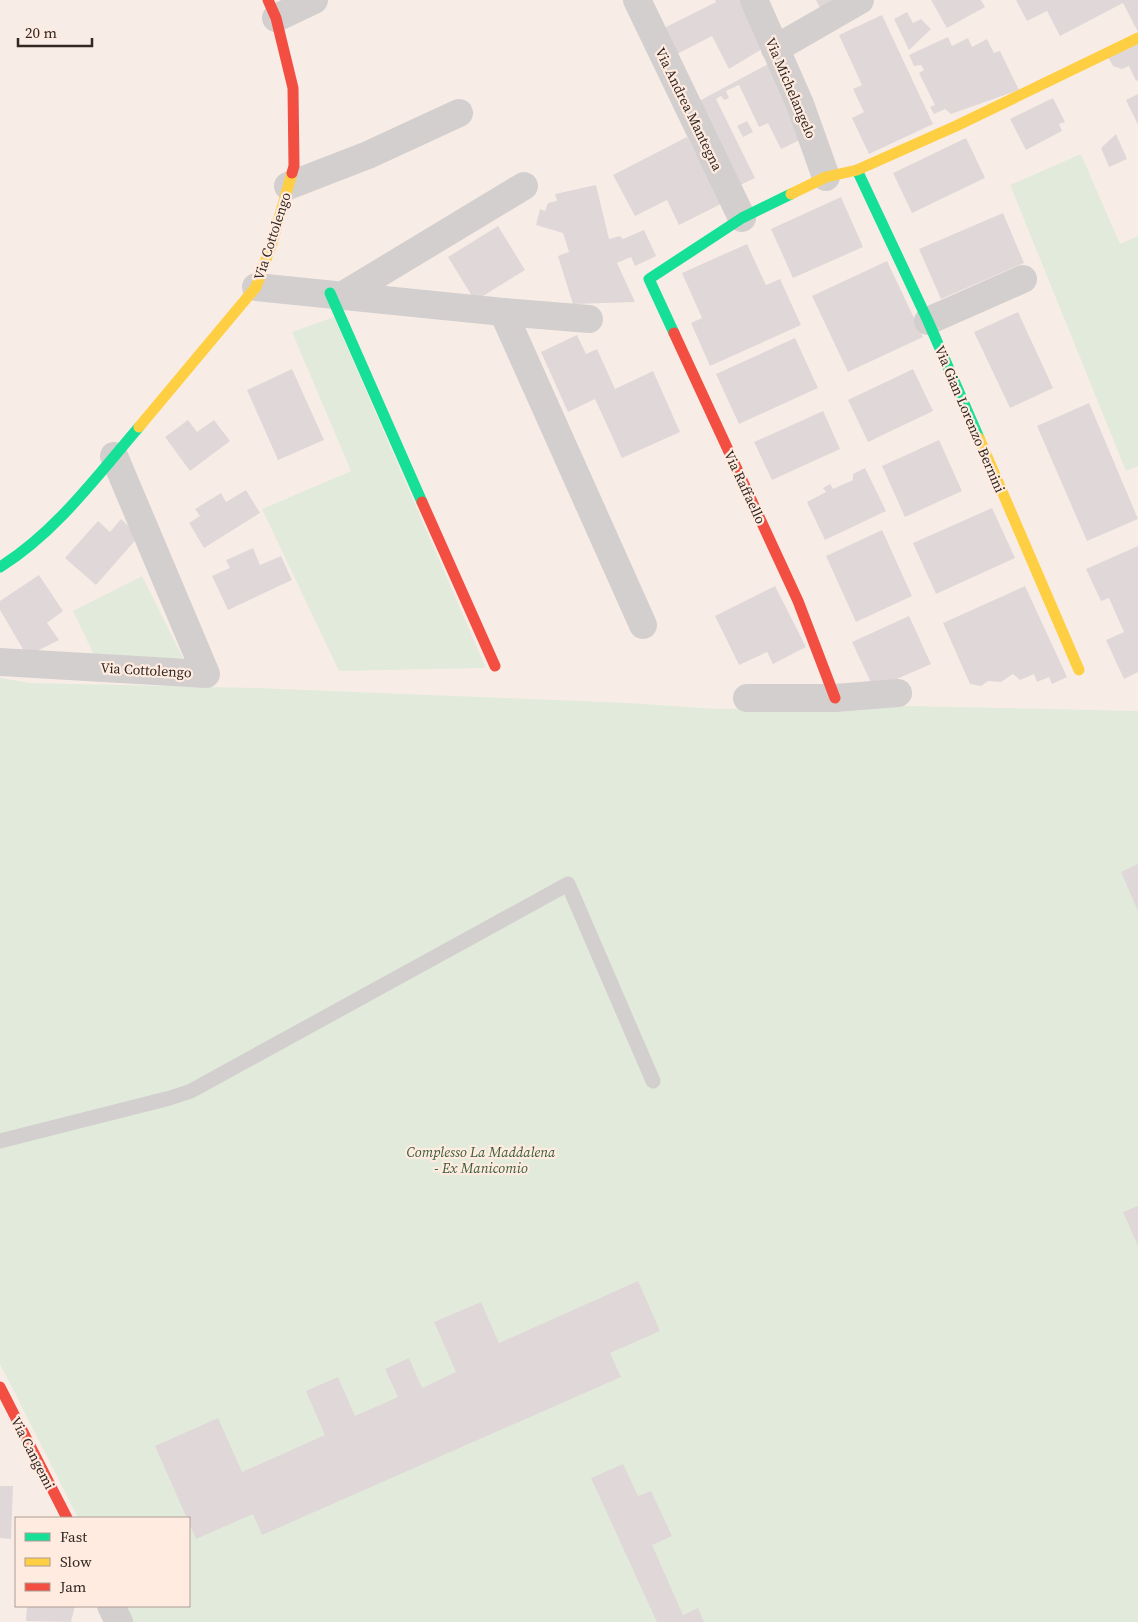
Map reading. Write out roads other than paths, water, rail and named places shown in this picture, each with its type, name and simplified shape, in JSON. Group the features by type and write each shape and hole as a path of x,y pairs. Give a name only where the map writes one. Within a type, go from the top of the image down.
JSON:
{"street":[{"path":"272,9 314,0"},
{"name":"Via Andrea Mantegna","path":"637,0 742,218"},
{"name":"Via Michelangelo","path":"754,0 800,104 826,177"},
{"path":"775,49 860,0"},
{"name":"Via Cottolengo","path":"0,568 21,554 76,501 256,287 272,243 294,166 293,88 272,9"},
{"path":"742,218 826,177 857,170 956,126 1138,38"},
{"path":"288,186 368,155 459,113"},
{"name":"Via Gian Lorenzo Bernini","path":"857,170 928,321 1079,670"},
{"path":"338,294 524,186"},
{"name":"Via Raffaello","path":"742,218 649,278 798,601 835,698"},
{"path":"928,321 1023,279"},
{"path":"256,287 589,319"},
{"path":"338,294 495,666"},
{"path":"503,312 643,624"},
{"name":"Via Cottolengo","path":"0,662 206,674 114,456"},
{"path":"747,698 835,698 898,693"},
{"name":"Via Cangemi","path":"0,1387 65,1517"},
{"path":"112,1607 119,1622"}],"lane":[{"path":"0,1140 170,1098 190,1091 568,884 653,1081"}],"park label":[{"name":"Complesso La Maddalena - Ex Manicomio","path":"481,1160"}]}
